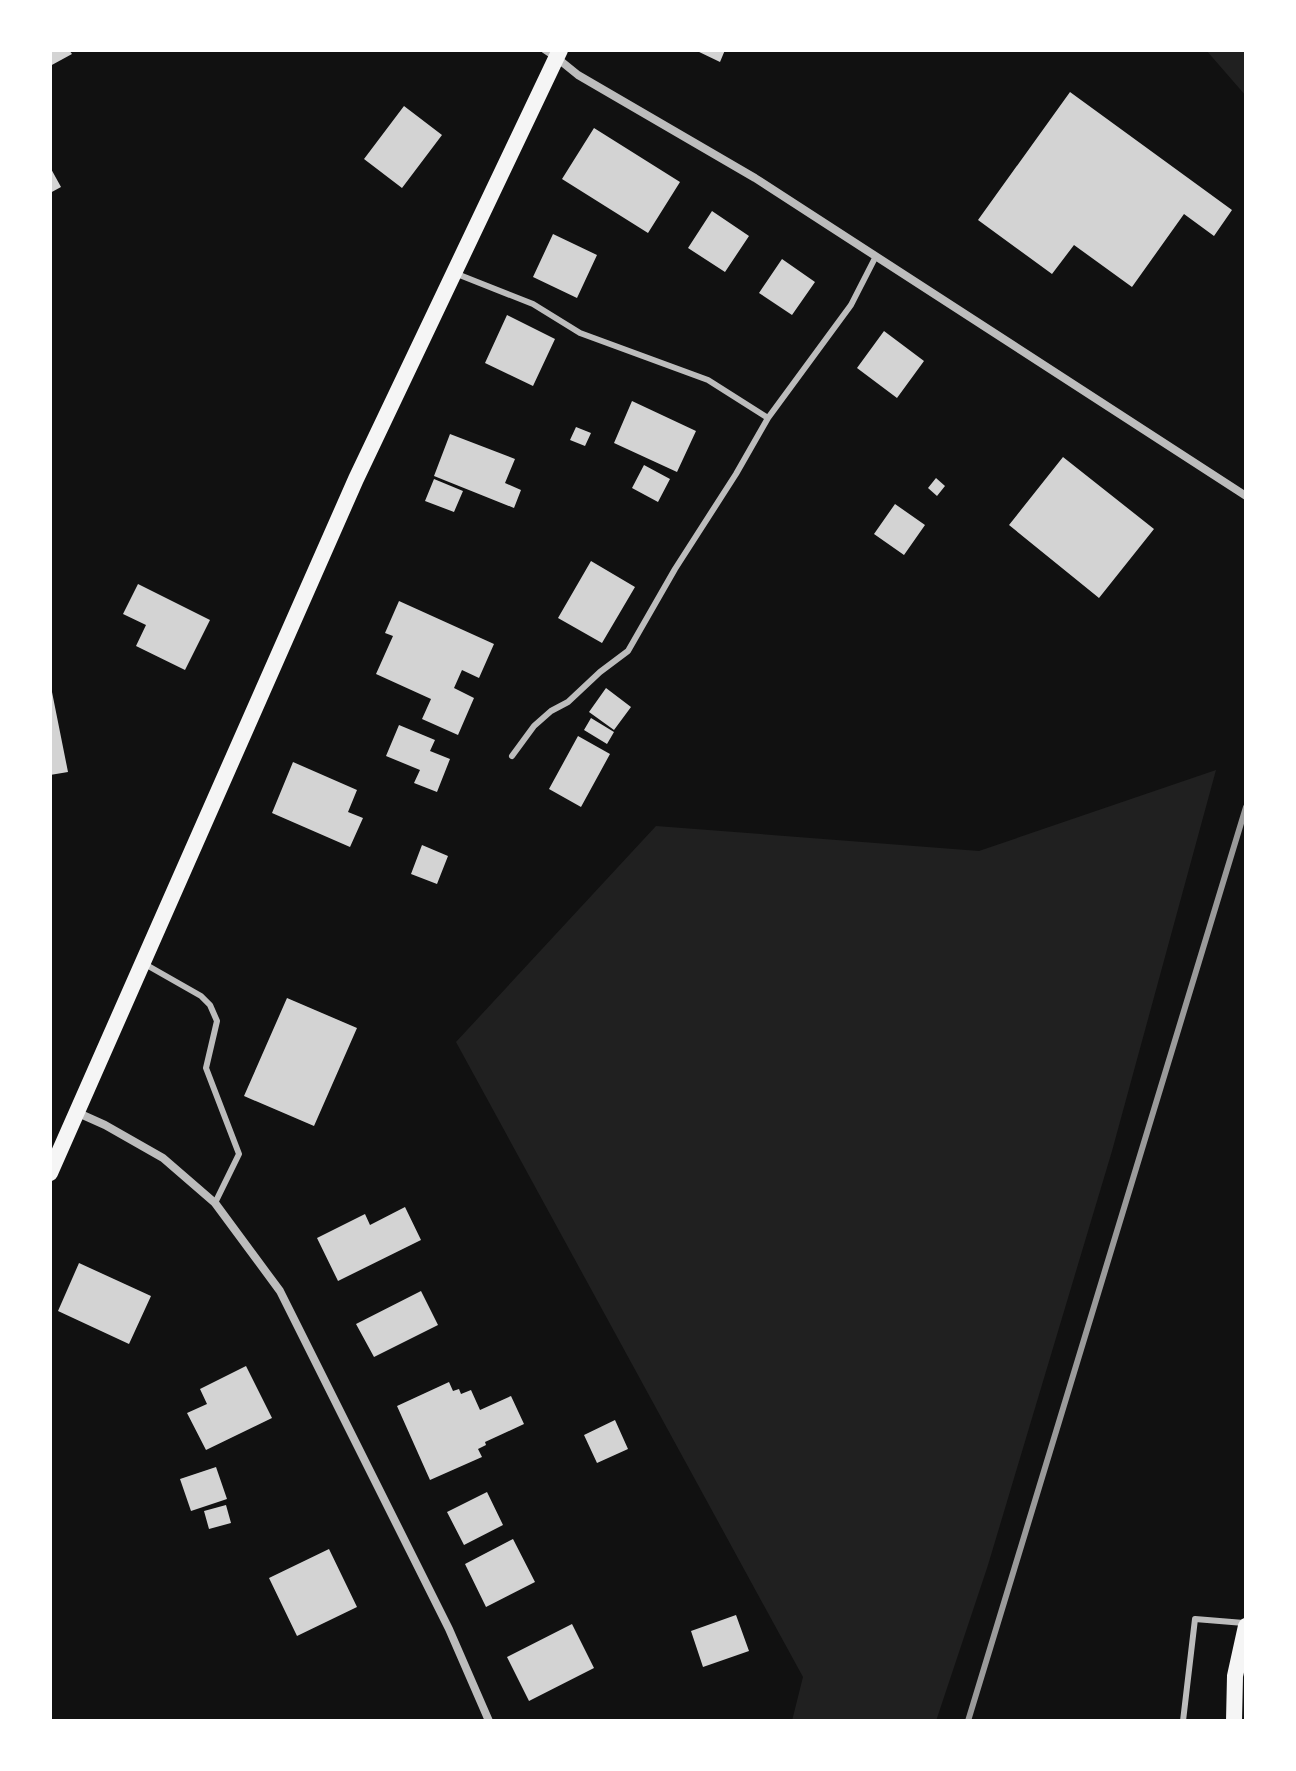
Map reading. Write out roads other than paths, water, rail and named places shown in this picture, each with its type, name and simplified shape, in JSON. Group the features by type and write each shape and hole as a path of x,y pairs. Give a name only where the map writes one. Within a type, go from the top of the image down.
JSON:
{"main road":[{"path":"50,1173 356,479 454,273 553,53"},
{"path":"1234,1721 1246,1624"}],"street":[{"path":"553,53 578,75 755,178 1246,496"},
{"path":"76,1112 163,1158 215,1203 280,1291 449,1629 489,1721"}],"lane":[{"path":"512,756 534,726 551,711 568,702 628,651 768,418 851,305 875,258"},
{"path":"454,273 533,304 580,333 708,380 768,418"},
{"path":"142,963 201,996 210,1005 217,1021 206,1068 239,1154 215,1203"},
{"path":"1183,1721 1195,1619 1246,1624"}],"railway":[{"path":"968,1721 1246,807"}]}
